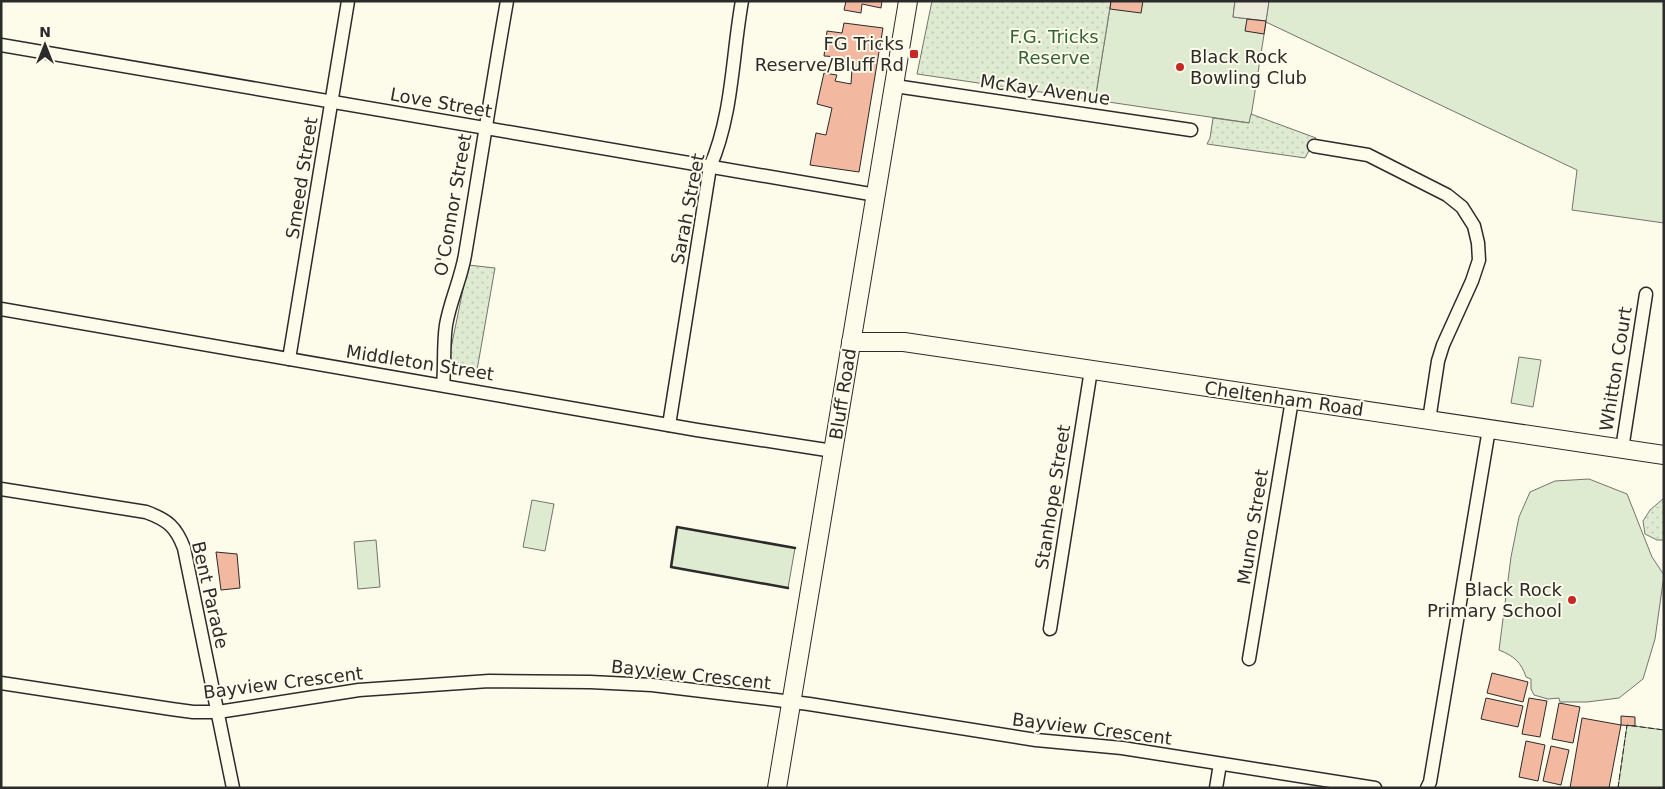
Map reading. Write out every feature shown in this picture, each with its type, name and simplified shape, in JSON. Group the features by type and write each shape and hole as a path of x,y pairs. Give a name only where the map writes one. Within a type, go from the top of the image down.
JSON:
{"street":[{"name":"Smeed Street","path":"289,359 348,1"},
{"name":"O'Connor Street","path":"443,385 446,324 465,258 484,128 507,1"},
{"name":"Sarah Street","path":"669,425 710,167 718,150 732,85 736,36 742,1"},
{"name":"Bluff Road","path":"777,788 908,1"},
{"name":"Love Street","path":"1,45 876,195"},
{"name":"McKay Avenue","path":"895,86 1191,130"},
{"path":"1314,146 1368,155 1447,194 1462,207 1474,226 1479,260 1472,281 1440,354 1429,420"},
{"name":"Whitton Court","path":"1622,449 1646,294"},
{"name":"Middleton Street","path":"1,309 834,452"},
{"name":"Cheltenham Road","path":"852,335 1664,455"},
{"name":"Stanhope Street","path":"1050,629 1091,370"},
{"name":"Munro Street","path":"1249,659 1292,400"},
{"path":"1427,788 1430,782 1489,429"},
{"name":"Bent Parade","path":"1,489 146,512 161,517 171,524 184,548 233,788"},
{"name":"Bayview Crescent","path":"1,683 171,709 218,712 359,690 489,681 590,682 643,685 791,702 1036,740 1122,748 1375,788"},
{"path":"1216,788 1220,764"}],"green space":[{"name":"F.G. Tricks Reserve","path":"932,1 1111,1 1095,100 917,74"},
{"path":"1111,1 1235,1 1233,17 1266,21 1269,1 1664,1 1664,223 1572,210 1577,170 1266,22 1250,123 1095,100"},
{"path":"1251,114 1316,138 1305,158 1207,144 1210,138 1213,118 1249,123"},
{"path":"468,265 495,268 477,370 452,366 450,353"},
{"path":"1519,357 1541,360 1533,407 1511,403"},
{"path":"1589,479 1627,494 1652,557 1664,575 1655,639 1643,679 1619,698 1587,702 1560,702 1559,698 1548,699 1534,695 1531,689 1531,679 1526,677 1519,663 1513,657 1499,650 1511,557 1519,517 1530,492 1555,481"},
{"path":"1664,498 1664,540 1657,540 1645,534 1643,521 1650,510"},
{"path":"532,500 554,504 545,551 523,547"},
{"path":"677,527 795,548 788,588 671,567"},
{"path":"376,540 380,587 358,589 354,542"},
{"path":"1627,725 1664,730 1664,788 1618,788"}],"shaded area":[{"path":"1235,1 1269,1 1266,21 1233,17"}],"building":[{"path":"846,1 882,1 881,8 862,4 861,13 844,10"},
{"path":"1111,1 1143,1 1141,13 1110,9"},
{"path":"1247,19 1266,21 1264,34 1245,31"},
{"path":"844,23 883,28 859,172 810,165 816,133 826,135 832,108 817,104 824,73 837,75 835,81 851,84 852,69 839,67 840,57 824,56 827,31 842,33"},
{"path":"216,552 237,554 240,588 221,590"},
{"path":"1492,673 1528,682 1523,702 1487,693"},
{"path":"1486,698 1523,706 1518,727 1481,719"},
{"path":"1529,698 1547,701 1540,737 1522,734"},
{"path":"1559,703 1580,707 1573,743 1552,739"},
{"path":"1621,716 1635,717 1635,726 1621,725"},
{"path":"1582,718 1621,725 1609,788 1570,788"},
{"path":"1526,741 1545,745 1538,781 1519,777"},
{"path":"1551,746 1569,750 1561,785 1543,781"}],"fence":[{"path":"1618,788 1627,725 1664,730"}],"wall":[{"path":"788,588 671,567 677,527 795,548"}],"place":[{"name":"FG Tricks Reserve/Bluff Rd","path":"914,54"},
{"name":"Black Rock Bowling Club","path":"1180,67"},
{"name":"Black Rock Primary School","path":"1572,600"}]}
